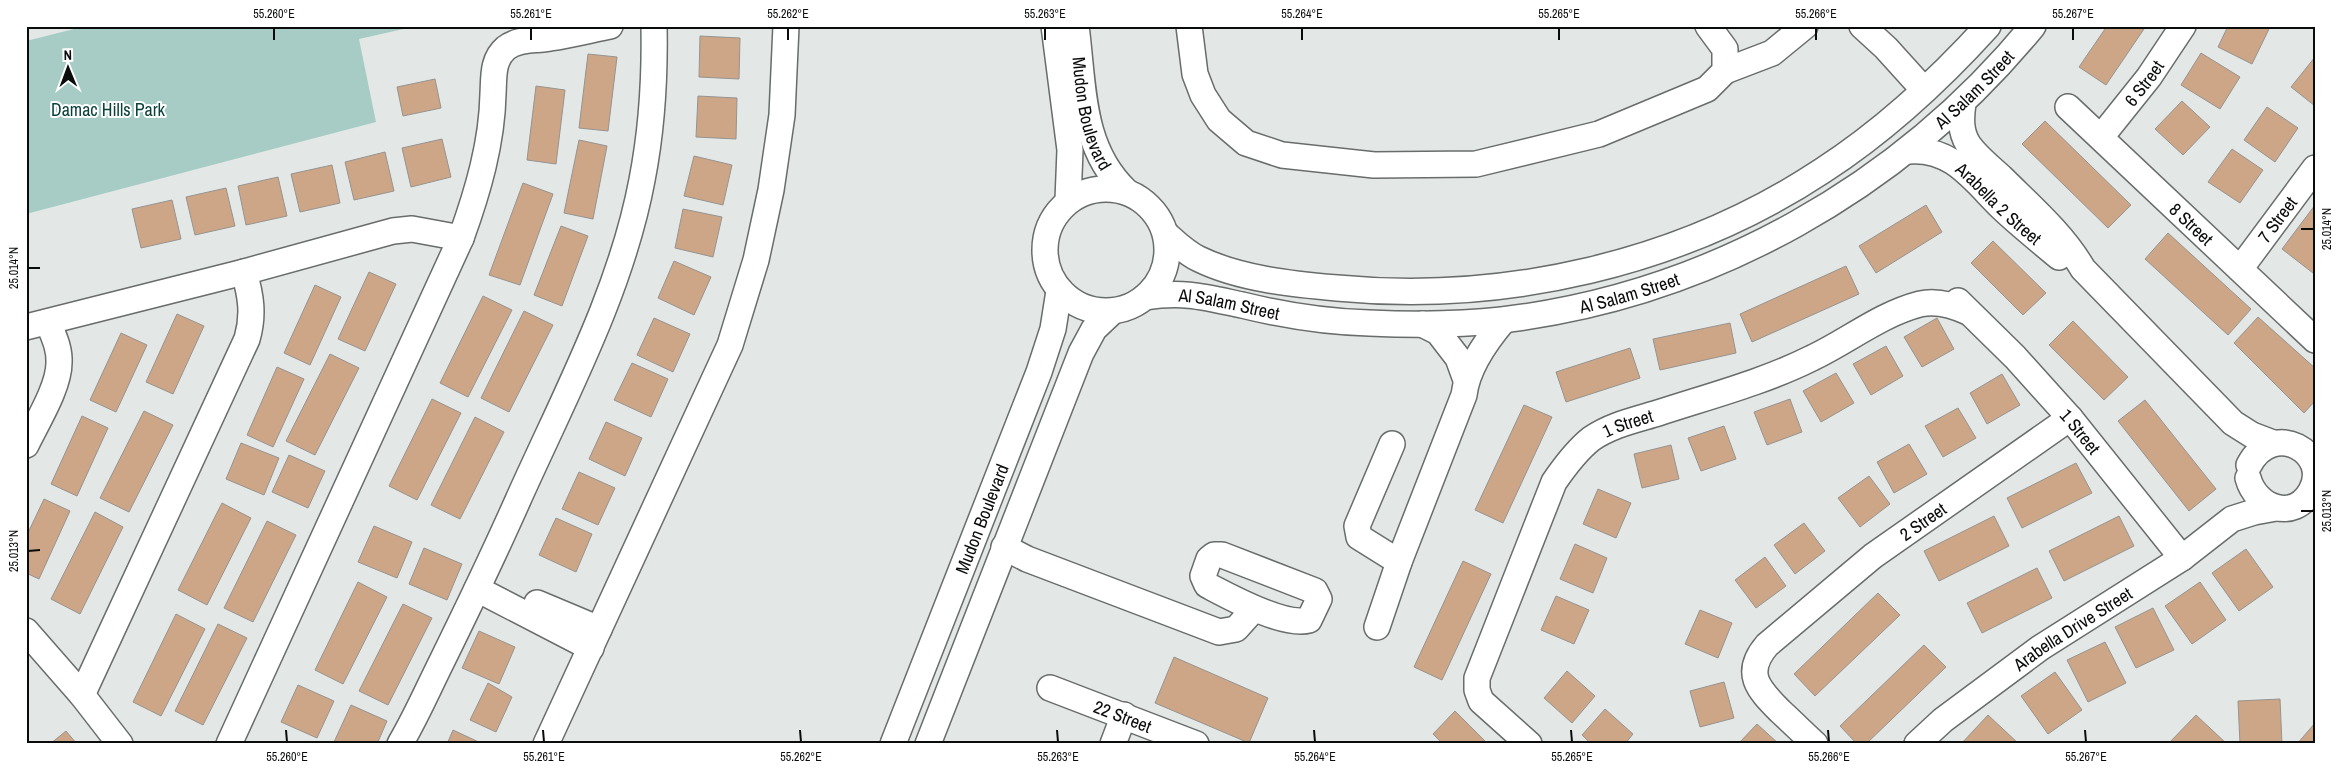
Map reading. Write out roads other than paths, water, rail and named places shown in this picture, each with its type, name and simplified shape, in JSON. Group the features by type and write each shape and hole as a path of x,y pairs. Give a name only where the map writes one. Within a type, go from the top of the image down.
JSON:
{"street":[{"path":"229,744 461,238 483,168 494,94 494,67 499,57 506,48 517,42 550,38 610,26"},
{"path":"400,744 480,584 592,334 629,235 642,181 651,127 655,72 654,26"},
{"path":"546,744 730,345 756,260 771,190 782,115 786,26"},
{"name":"Mudon Boulevard","path":"1054,26 1070,150 1068,200"},
{"name":"Mudon Boulevard","path":"1076,26 1092,138 1105,168 1126,192"},
{"path":"1189,26 1195,74 1203,95 1219,120 1246,143 1282,156 1374,165 1476,164 1599,134 1707,89 1725,71 1772,53 1805,26"},
{"path":"1708,26 1725,49 1725,71"},
{"path":"1862,26 1886,48 1924,90"},
{"name":"Al Salam Street","path":"1166,234 1193,255 1218,266 1248,275 1309,285 1370,291 1431,292 1493,287 1554,278 1613,264 1672,245 1724,224 1774,200 1822,171 1862,142 1924,90 1960,57 1988,26"},
{"name":"Al Salam Street","path":"1145,298 1167,294 1189,294 1310,318 1366,323 1422,324 1504,320 1576,308 1622,296 1680,278 1736,256 1790,228 1842,197 1908,151 1963,103 2007,58 2033,26"},
{"name":"6 Street","path":"2101,137 2148,77 2183,26"},
{"name":"Arabella 2 Street","path":"1963,103 1962,131 1968,144 2037,227"},
{"name":"8 Street","path":"2068,107 2315,340"},
{"name":"Arabella 2 Street","path":"1908,151 1923,150 1937,153 1950,159 2072,252 2083,269 2233,423 2252,435 2293,441 2306,453 2314,466 2315,480 2311,492 2303,501 2290,507 2254,512 2232,519"},
{"name":"7 Street","path":"2240,269 2315,168"},
{"path":"1106,188 1126,192 1144,201 1157,216 1166,234 1167,257 1160,280 1145,298 1130,307 1112,311 1093,310 1074,303 1059,290 1048,273 1044,254 1046,234 1054,215 1068,200 1086,191 1106,188"},
{"path":"26,445 57,377 60,363 58,348 37,325 244,272 393,231 412,229 461,238"},
{"path":"82,695 247,339 252,324 252,307 244,272"},
{"name":"1 Street","path":"1529,744 1502,719 1490,695 1485,660 1554,482 1570,458 1592,439 1617,425 1767,378 1811,359 1853,337 1893,312 1912,293 1925,288 1938,289 1950,293 2015,357 2070,418 2182,558"},
{"name":"Mudon Boulevard","path":"893,744 1036,380 1054,329 1059,290"},
{"name":"Mudon Boulevard","path":"928,744 1087,340 1102,319 1112,311"},
{"path":"1377,627 1399,562 1464,395 1466,380 1490,338 1504,320"},
{"path":"1422,324 1438,332 1458,358 1466,380"},
{"name":"2 Street","path":"1815,744 1778,708 1770,689 1768,672 1770,655 1782,633 1873,556 2070,418"},
{"name":"Arabella 2 Street","path":"2233,423 2242,439 2251,489 2257,498 2276,508"},
{"name":"Arabella 2 Street","path":"2232,519 2243,500 2254,456 2262,448 2293,441"},
{"path":"1392,444 1357,526 1359,537 1399,562"},
{"name":"Arabella Drive Street","path":"1917,744 1943,720 2040,648 2182,558 2232,519"},
{"path":"1004,547 1027,559 1219,632 1236,629 1254,609"},
{"path":"480,584 559,614 595,638"},
{"path":"26,631 82,695 120,744"},
{"name":"22 Street","path":"1050,688 1196,744"},
{"path":"1113,744 1124,715"}],"park label":[{"name":"Damac Hills Park","path":"108,109"}]}
